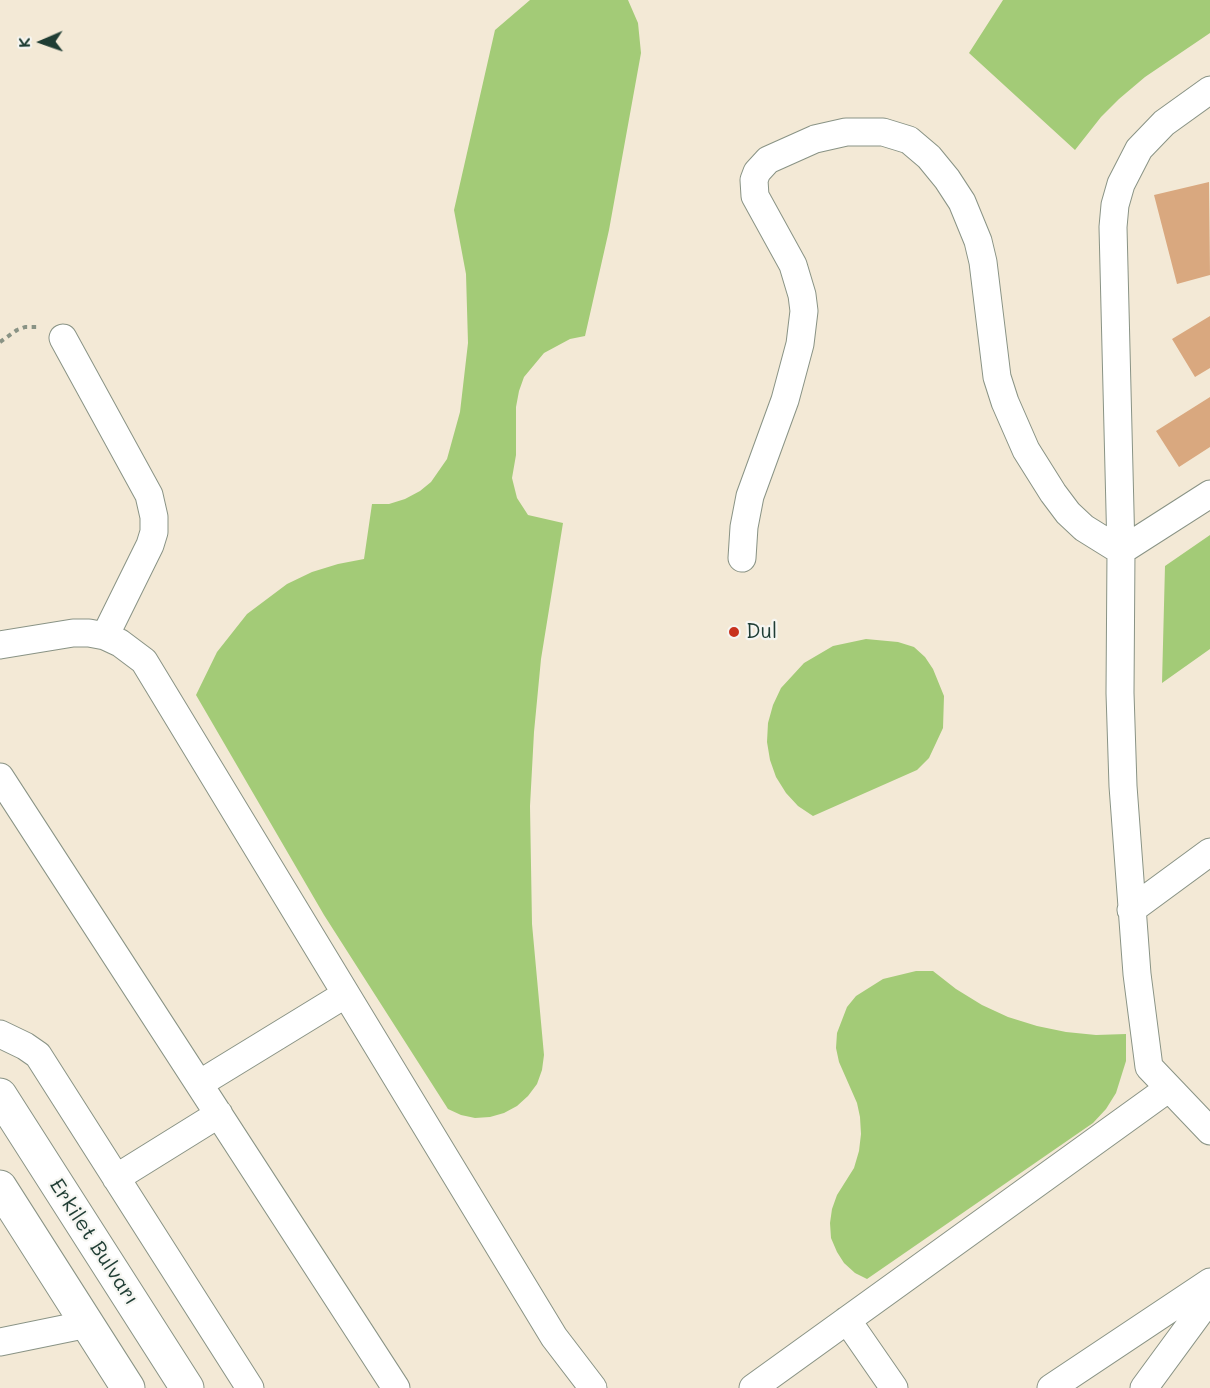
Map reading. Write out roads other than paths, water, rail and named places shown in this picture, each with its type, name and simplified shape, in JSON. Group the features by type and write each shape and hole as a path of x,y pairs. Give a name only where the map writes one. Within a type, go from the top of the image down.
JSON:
{"main road":[{"name":"Erkilet Bulvarı","path":"0,1095 187,1388"},
{"path":"0,1187 128,1388"}],"street":[{"path":"1210,90 1164,123 1139,149 1121,184 1115,205 1113,227 1121,551 1120,704 1131,909 1149,1067 1210,1131"},
{"path":"742,558 744,526 750,496 785,400 800,344 804,311 793,265 755,196 754,180 762,165 791,148 815,139 856,130 884,132 909,140 929,157 955,190 971,221 978,241 983,262 997,377 1014,427 1038,472 1068,513 1084,528 1121,551"},
{"path":"63,338 149,495 154,518 154,531 150,545 105,636"},
{"path":"1121,551 1210,494"},
{"path":"0,645 73,633 90,633 105,636 133,651 153,674 554,1337 593,1388"},
{"path":"0,777 396,1388"},
{"path":"1131,909 1210,852"},
{"path":"199,1084 346,994"},
{"path":"0,1034 19,1042 38,1055 250,1388"},
{"path":"753,1388 1169,1088"},
{"path":"116,1178 219,1114"},
{"path":"1052,1388 1210,1282"},
{"path":"1144,1388 1210,1298"},
{"path":"847,1320 894,1388"},
{"path":"0,1342 88,1324"}],"place":[{"name":"Dul","path":"734,632"}]}
